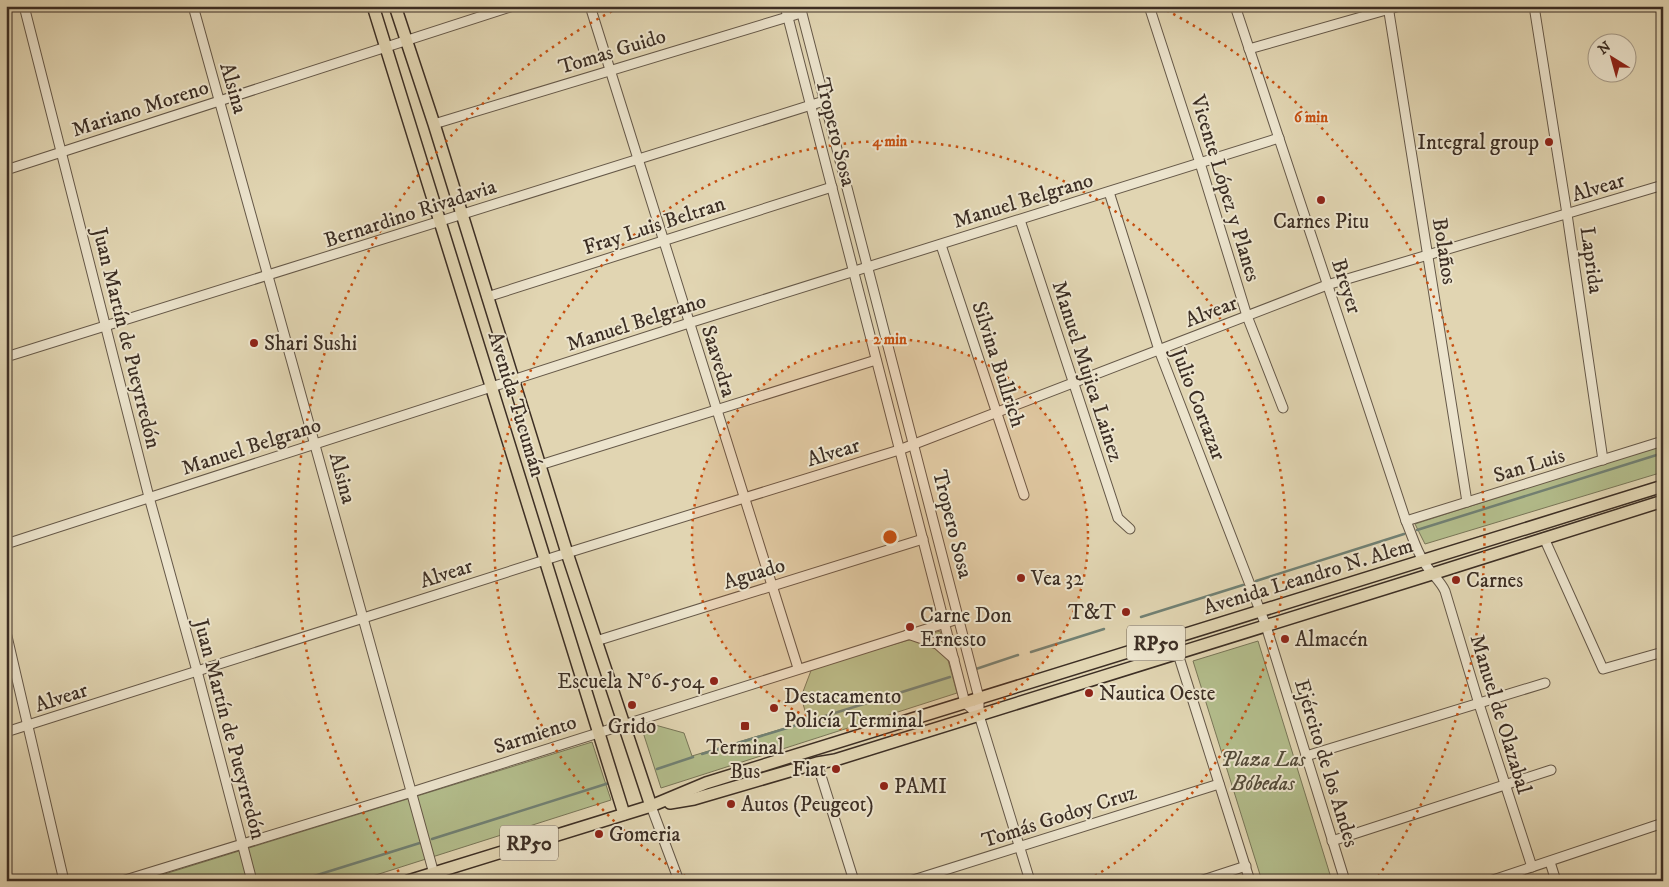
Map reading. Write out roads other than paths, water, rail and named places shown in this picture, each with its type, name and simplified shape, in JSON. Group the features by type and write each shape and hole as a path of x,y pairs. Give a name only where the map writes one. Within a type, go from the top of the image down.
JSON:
{"main road":[{"name":"Avenida Tucumán","path":"373,6 624,814"},
{"name":"Avenida Tucumán","path":"395,6 434,124 567,553 651,806"},
{"name":"Avenida Leandro N. Alem","path":"408,881 435,877 651,806 706,783 1663,486"},
{"name":"Avenida Leandro N. Alem","path":"651,806 694,799 816,763 835,760 1663,501"}],"street":[{"name":"Juan Martín de Pueyrredón","path":"24,6 149,497 252,881"},
{"name":"Alsina","path":"193,6 435,877"},
{"name":"Mariano Moreno","path":"6,170 514,6"},
{"name":"Saavedra","path":"590,6 798,668"},
{"name":"Tropero Sosa","path":"784,6 965,702"},
{"name":"Vicente López y Planes","path":"1149,6 1247,316 1283,408"},
{"name":"Breyer","path":"1235,6 1406,521 1423,560 1432,574"},
{"path":"1249,49 1400,6"},
{"name":"Laprida","path":"1534,6 1603,460"},
{"name":"Bolaños","path":"1388,8 1467,502"},
{"name":"Tomas Guido","path":"434,124 787,17 800,10"},
{"name":"Tropero Sosa","path":"800,10 979,698 979,715"},
{"name":"Bernardino Rivadavia","path":"6,357 824,101"},
{"name":"Manuel Belgrano","path":"6,544 513,379 1279,138"},
{"name":"Alvear","path":"6,732 744,497 899,450 1328,285 1663,185"},
{"name":"Fray Luis Beltran","path":"487,297 832,188"},
{"name":"Julio Cortazar","path":"1109,192 1159,350 1266,626"},
{"name":"Manuel Mujica Lainez","path":"1020,220 1072,383 1118,518 1130,529"},
{"name":"Silvina Bullrich","path":"940,245 1024,495"},
{"path":"540,465 876,360"},
{"name":"San Luis","path":"1406,521 1663,441"},
{"path":"1544,538 1603,669 1663,652"},
{"name":"Aguado","path":"596,641 922,539"},
{"name":"Manuel de Olazabal","path":"1432,574 1445,591 1479,704 1532,867"},
{"name":"Sarmiento","path":"122,881 412,792 958,618"},
{"name":"Ejército de los Andes","path":"1266,626 1345,881"},
{"path":"6,632 64,881"},
{"path":"908,634 937,644 954,659"},
{"path":"1178,654 1250,881"},
{"path":"1306,756 1545,683"},
{"path":"965,702 979,715 1030,881"},
{"path":"816,763 854,881"},
{"path":"1332,841 1551,770"},
{"name":"Tomás Godoy Cruz","path":"910,881 1219,784"},
{"path":"651,806 678,880"},
{"path":"1490,881 1663,824"},
{"path":"1550,862 1556,881"},
{"path":"1200,881 1246,866"},
{"path":"942,871 945,881"}],"waterway":[{"path":"1417,530 1663,453"},
{"path":"1256,581 1404,534"},
{"path":"1141,617 1243,585"},
{"path":"1031,652 1104,629"},
{"path":"976,669 1018,655"},
{"path":"806,722 950,677"},
{"path":"702,754 797,725"},
{"path":"657,769 693,757"},
{"path":"432,839 609,783"},
{"path":"298,881 423,842"}],"place":[{"name":"Integral group","path":"1549,142"},
{"name":"Carnes Pitu","path":"1321,200"},
{"name":"Shari Sushi","path":"254,343"},
{"name":"Vea 32","path":"1021,578"},
{"name":"Carnes","path":"1456,580"},
{"name":"T&T","path":"1126,612"},
{"name":"Carne Don Ernesto","path":"910,627"},
{"name":"Almacén","path":"1285,639"},
{"name":"Escuela N°6-504","path":"714,681"},
{"name":"Nautica Oeste","path":"1089,693"},
{"name":"Grido","path":"632,705"},
{"name":"Destacamento Policía Terminal","path":"774,708"},
{"name":"Terminal Bus","path":"745,726"},
{"name":"Fiat","path":"836,769"},
{"name":"PAMI","path":"884,786"},
{"name":"Autos (Peugeot)","path":"731,804"},
{"name":"Gomeria","path":"599,834"}],"park label":[{"name":"Plaza Las Bóbedas","path":"1263,771"}]}
